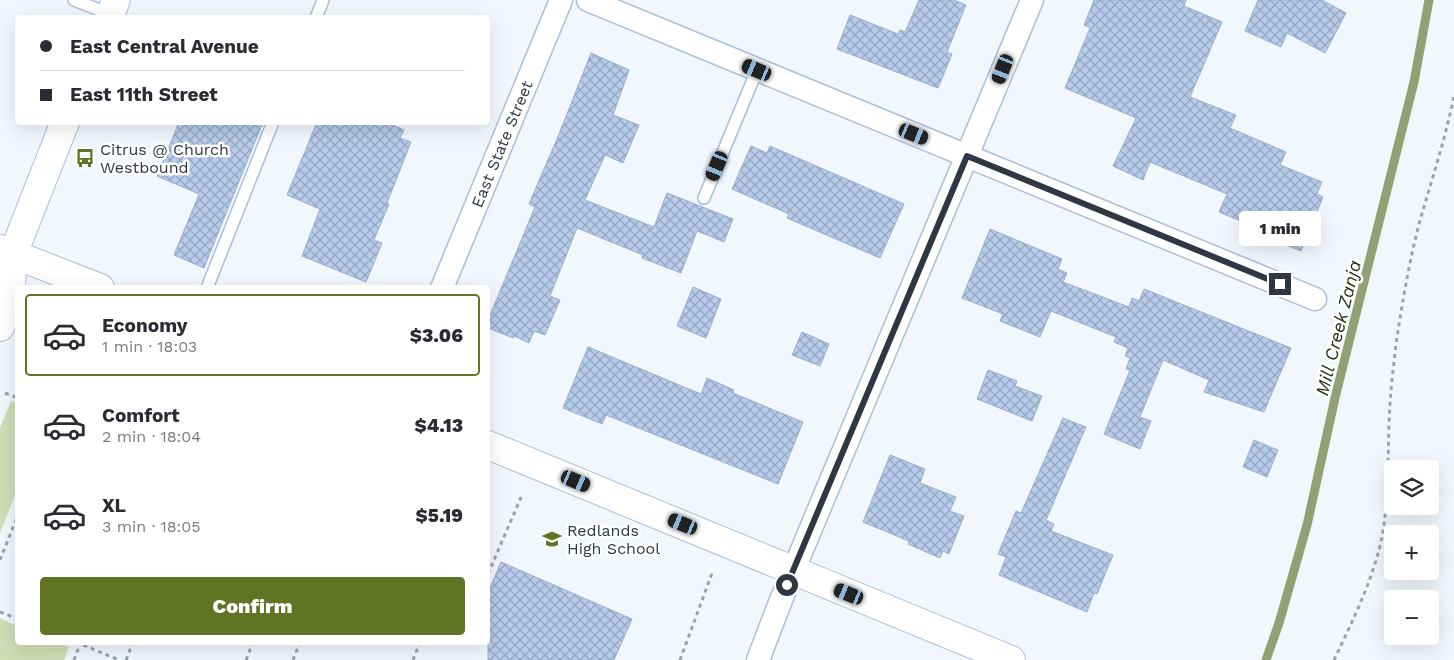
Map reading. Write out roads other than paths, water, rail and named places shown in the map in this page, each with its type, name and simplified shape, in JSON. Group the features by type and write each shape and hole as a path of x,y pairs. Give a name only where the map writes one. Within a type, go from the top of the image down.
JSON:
{"street":[{"name":"East State Street","path":"443,285 561,0"},
{"path":"588,0 1315,298"},
{"path":"758,660 1032,0"},
{"path":"0,327 10,303 4,256 64,125"},
{"path":"4,256 91,285"},
{"path":"490,446 1011,660"}],"lane":[{"path":"74,0 112,11"},
{"path":"317,15 323,0"},
{"path":"704,198 757,70"},
{"path":"208,285 272,125"}],"waterway":[{"name":"Mill Creek Zanja","path":"1266,660 1279,623 1307,525 1335,398 1414,82 1429,0"}],"place":[{"name":"Citrus @ Church Westbound","path":"85,158"},
{"name":"Redlands High School","path":"552,539"}]}
